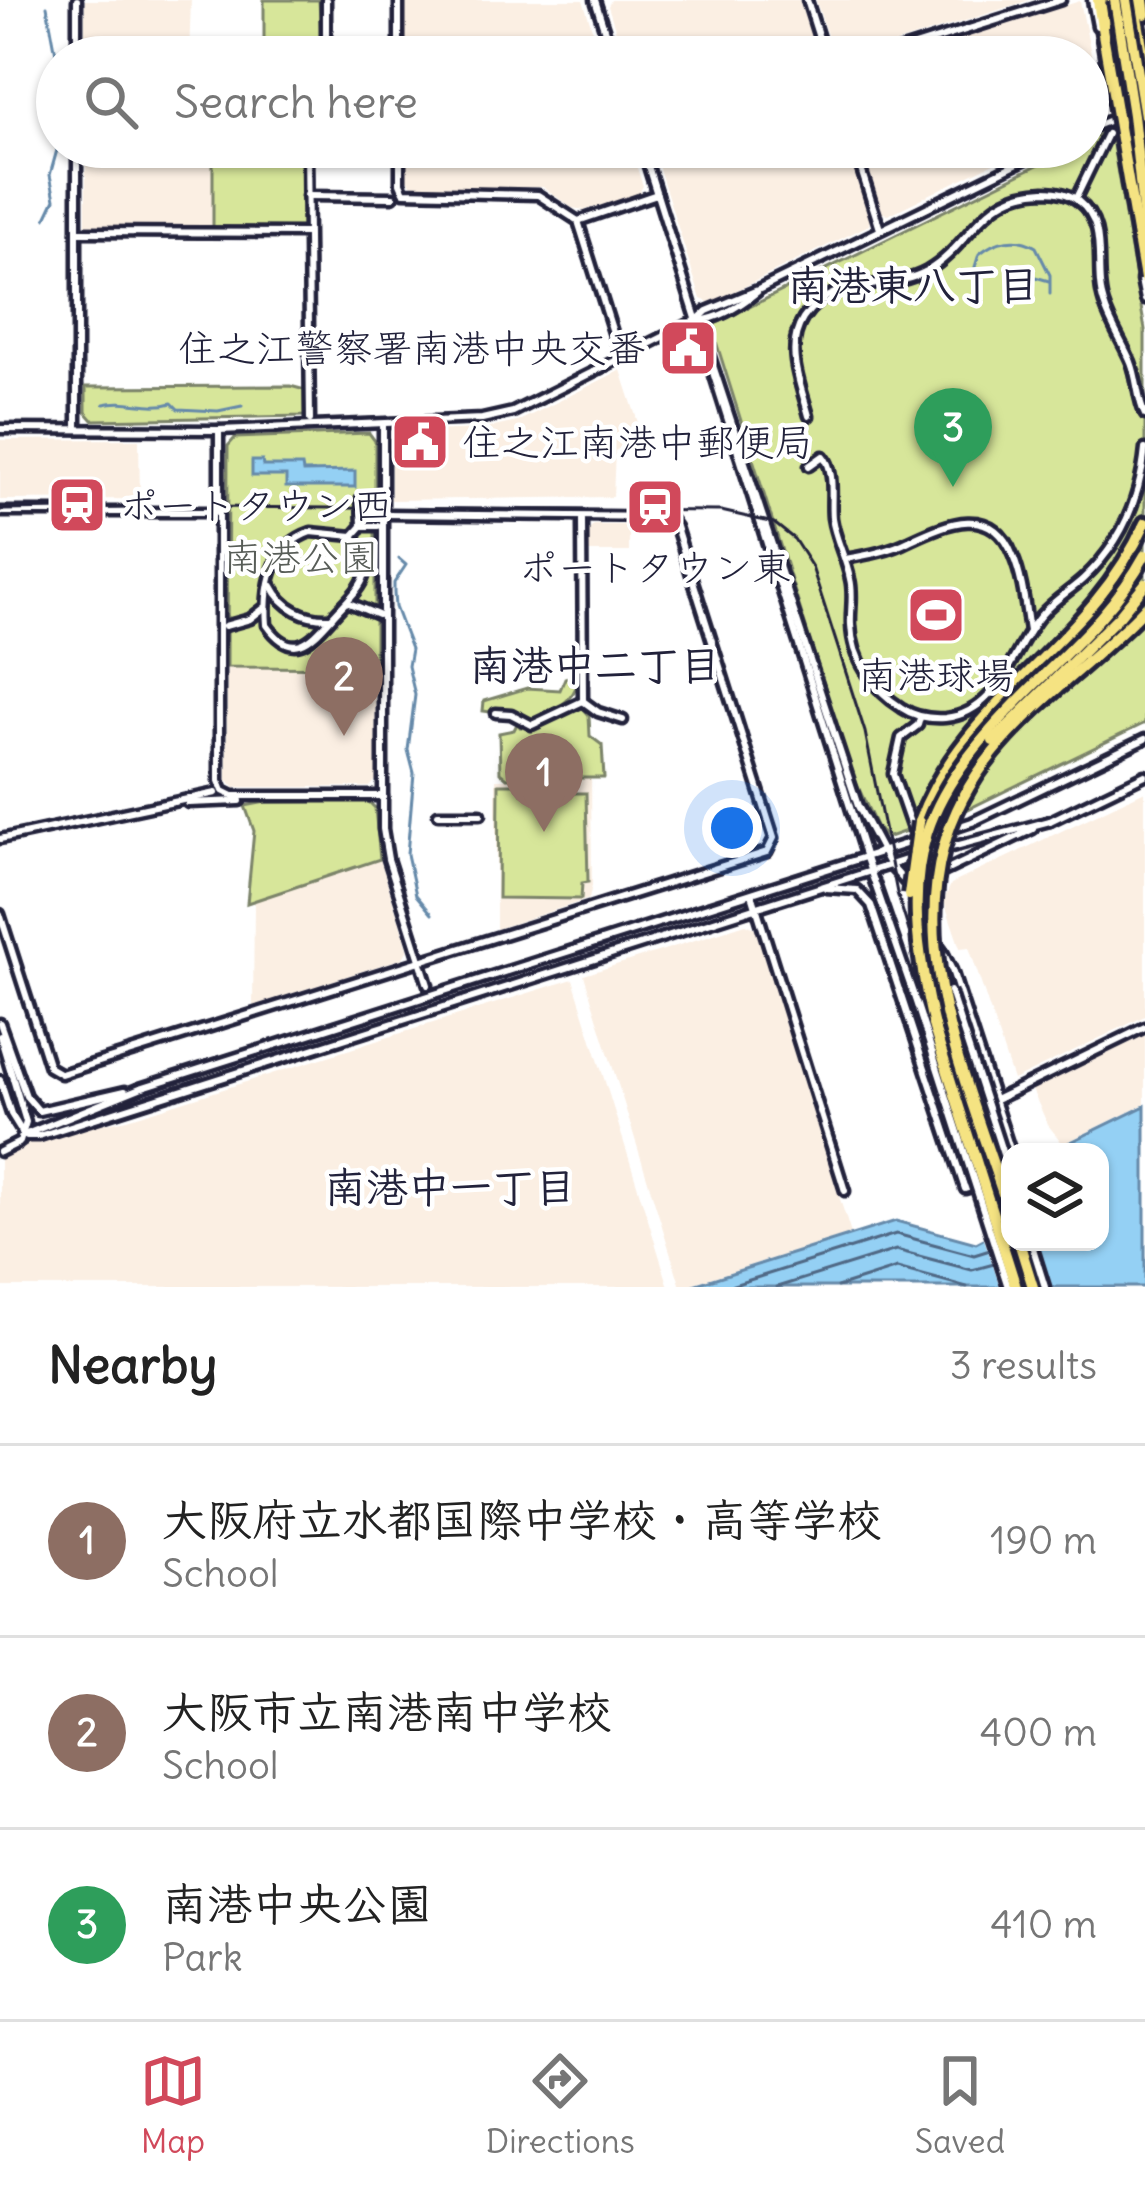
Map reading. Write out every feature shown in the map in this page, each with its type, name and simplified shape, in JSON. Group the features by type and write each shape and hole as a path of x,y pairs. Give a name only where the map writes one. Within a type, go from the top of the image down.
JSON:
{"highway":[{"path":"1095,0 1102,36"},
{"path":"1116,112 1125,0"},
{"path":"1125,0 1145,14"},
{"path":"1125,0 1145,62"},
{"path":"1125,0 1145,102"},
{"path":"1125,0 1145,116"},
{"path":"1125,0 1145,181"},
{"path":"1125,0 1145,228"},
{"path":"1109,75 1145,279"},
{"path":"1012,1287 915,964 909,926 911,856 924,807 941,772 972,730 1100,600 1145,523"},
{"path":"935,1031 916,916 919,861 932,817 977,742 1087,632 1145,555"},
{"path":"1001,1186 932,961 928,912 934,856 949,811 970,772 1002,731 1145,584"},
{"path":"950,1025 935,959 932,914 939,860 953,818 970,784 1005,739 1145,608"},
{"path":"1021,1251 1033,1287"}],"street":[{"path":"76,0 77,36"},
{"path":"326,0 326,36"},
{"path":"399,0 400,36"},
{"path":"595,0 606,36"},
{"path":"807,0 818,36"},
{"path":"947,36 1061,0"},
{"path":"1109,116 1145,102"},
{"path":"1116,112 1122,166"},
{"path":"77,168 77,429"},
{"path":"307,168 310,420"},
{"path":"400,168 404,192 538,194 578,221 621,358"},
{"path":"649,168 866,857 1012,1287"},
{"path":"860,168 880,231"},
{"path":"0,429 219,430 482,419 513,412 697,320 710,320 760,289 1008,168"},
{"path":"1076,198 1091,168"},
{"path":"1124,179 1145,300"},
{"path":"809,416 793,342 805,316 820,300 837,290 911,278 930,269 1002,201 1048,190 1076,198 1096,224 1102,301 1131,361 1145,415"},
{"path":"578,221 657,194"},
{"path":"307,196 393,197"},
{"path":"77,232 307,232"},
{"path":"697,320 858,806 889,864 923,904 1001,1148"},
{"path":"383,424 383,796 388,859 428,985"},
{"path":"219,430 219,781 223,791 233,796 383,796"},
{"path":"809,466 823,456 830,464 832,519 852,585 855,652 886,696 920,718 954,717 985,700 1043,613 1106,556 1137,497 1145,449"},
{"path":"361,498 362,526"},
{"path":"0,512 219,512"},
{"path":"0,914 49,1067 62,1073 767,852 774,838 669,517 383,514"},
{"path":"582,520 583,701"},
{"path":"845,560 908,542 937,526 976,522 1000,537 1012,553 1029,631"},
{"path":"352,536 362,526 378,526"},
{"path":"323,532 352,536 363,556 358,592 315,639 293,644 267,625 266,605 277,554 296,537 323,532"},
{"path":"271,582 284,603 296,611 317,619 331,618"},
{"path":"358,592 361,605 378,616"},
{"path":"349,603 361,605"},
{"path":"225,626 250,619 266,605"},
{"path":"496,713 532,724 583,701"},
{"path":"583,701 623,720"},
{"path":"913,832 893,774 901,738 919,725 920,718"},
{"path":"24,1135 140,1088 972,822 1145,739"},
{"path":"923,904 927,885 939,874 1145,776"},
{"path":"0,838 216,793"},
{"path":"178,803 241,801"},
{"path":"438,814 481,814"},
{"path":"24,1135 39,1136 889,864 1050,821"},
{"path":"817,888 857,890 871,904 964,1189 1001,1179"},
{"path":"752,894 844,1191"},
{"path":"931,928 952,970 1008,1143"},
{"path":"0,1023 26,1096 39,1111 140,1088"},
{"path":"995,1100 1145,1027"},
{"path":"0,1036 26,1122 16,1146 0,1152"},
{"path":"0,1080 24,1135"},
{"path":"1034,1251 1045,1287"}],"shaded area":[{"path":"85,0 191,0 190,36 85,36"},
{"path":"406,0 583,0 594,36 406,36"},
{"path":"611,0 799,0 811,36 617,36 608,6"},
{"path":"816,0 1030,0 918,36 827,36"},
{"path":"1080,1 1087,36 969,36"},
{"path":"86,168 213,168 213,231 86,229"},
{"path":"407,168 637,168 643,186 638,195 585,210 572,208 543,187 415,187 407,180"},
{"path":"659,168 854,168 869,225 711,303 701,299"},
{"path":"868,168 983,168 890,214 882,213"},
{"path":"621,370 642,435 615,451 613,497 391,500 391,439 398,432 484,429 517,422"},
{"path":"139,439 140,499 0,500 0,440"},
{"path":"594,525 629,525 629,552 587,552 587,532"},
{"path":"227,667 375,668 376,780 370,787 234,787 227,780"},
{"path":"496,779 591,779 589,899 496,929"},
{"path":"1145,791 1145,1016 1013,1080 969,947 960,948 944,901 951,884"},
{"path":"380,859 408,949 403,958 253,1006 254,901"},
{"path":"746,924 755,928 851,1234 681,1287 584,975"},
{"path":"573,979 669,1287 0,1287 0,1143 128,1119"},
{"path":"1145,1035 1145,1104 1065,1143 1048,1125 1032,1090"}],"green space":[{"path":"264,0 319,0 321,36 264,36"},
{"path":"1112,139 1145,330 1145,723 964,811 886,838 852,774 713,332 715,324 1031,168 1109,168"},
{"path":"213,168 304,168 304,226 297,232 213,231"},
{"path":"290,386 305,390 306,416 93,420 86,412 86,387"},
{"name":"南港公園","path":"369,433 375,441 375,668 227,667 228,446 235,438"},
{"path":"578,674 571,696 541,719 483,711 484,701 527,688 560,690 565,678"},
{"path":"582,707 589,715 590,736 602,745 604,778 507,778 500,772 499,733 514,730 518,722 520,727 529,727"},
{"path":"499,784 521,784 522,793 586,793 588,882 582,883 581,899 498,898"},
{"path":"368,801 375,808 380,859 247,903 254,831 245,806"}],"water":[{"path":"252,461 262,461 263,466 302,466 303,472 355,471 355,487 286,487 286,476 252,476"},
{"path":"1145,1106 1145,1287 687,1287 896,1221 976,1243 1001,1230 1001,1251 1109,1251 1109,1143 1069,1143"}],"pier":[{"path":"1001,1224 1001,1251 1040,1251 1051,1287 1000,1287 982,1233"}],"waterway":[{"path":"47,6 53,36"},
{"path":"46,218 55,199 52,168"},
{"path":"978,305 975,267 979,254 1007,241 1036,247 1050,275 1050,294"},
{"path":"1014,284 1016,277 1009,279 1013,290 1032,276 1049,281"},
{"path":"104,404 172,403 178,409 218,411 242,406"},
{"path":"399,559 406,565 394,583 395,607 411,649 408,666 415,695 408,750 414,773 407,854 416,895 432,914"}],"tram line":[{"path":"0,510 721,511 774,523 794,539 812,567 865,732 897,893 1021,1287"}],"place":[{"name":"住之江警察署南港中央交番","path":"688,348"},
{"name":"住之江南港中郵便局","path":"420,442"},
{"name":"南港中央公園","path":"953,487"},
{"name":"ポートタウン西","path":"77,505"},
{"name":"ポートタウン東","path":"655,507"},
{"name":"南港球場","path":"936,615"},
{"name":"大阪市立南港南中学校","path":"344,736"},
{"name":"大阪府立水都国際中学校・高等学校","path":"544,832"}],"district":[{"name":"南港東八丁目","path":"913,285"},
{"name":"南港中二丁目","path":"595,665"},
{"name":"南港中一丁目","path":"450,1187"}]}
